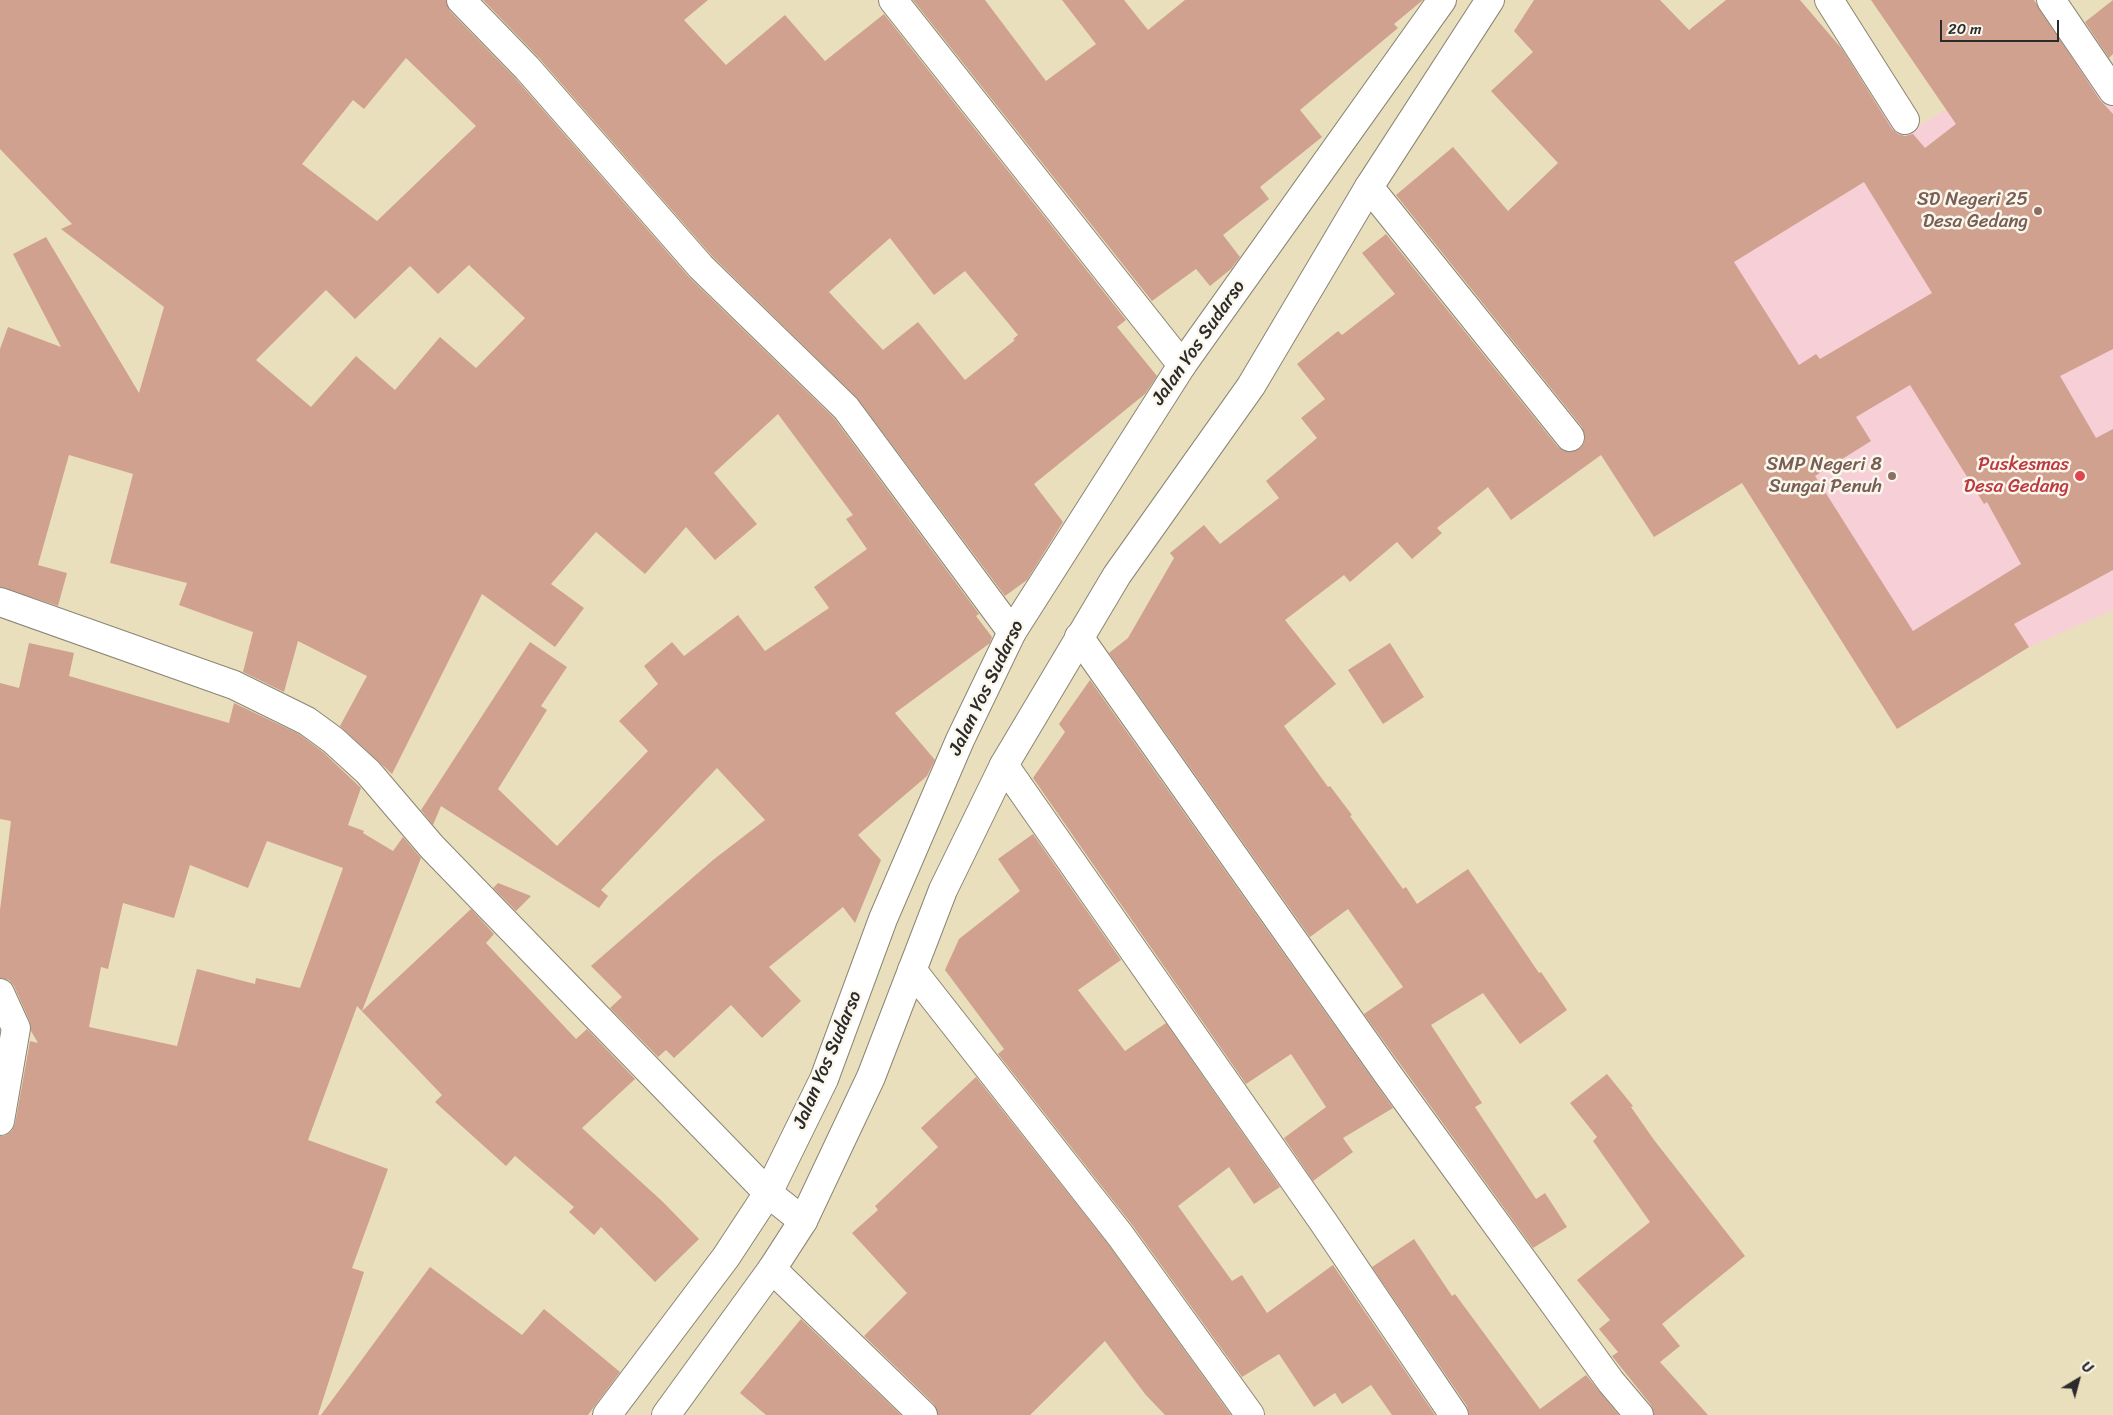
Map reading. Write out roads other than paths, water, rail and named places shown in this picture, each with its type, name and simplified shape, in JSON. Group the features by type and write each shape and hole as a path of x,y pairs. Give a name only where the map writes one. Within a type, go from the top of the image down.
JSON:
{"street":[{"path":"461,0 526,68 702,267 846,408 1012,632"},
{"path":"893,0 1182,365"},
{"name":"Jalan Yos Sudarso","path":"607,1415 726,1257 768,1193 824,1078 883,919 960,740 1012,632 1182,365 1442,0"},
{"path":"666,1415 772,1269 803,1220 871,1077 944,890 1004,764 1117,575 1251,386 1369,187 1490,0"},
{"path":"1829,0 1905,120"},
{"path":"2051,0 2113,91"},
{"path":"1369,187 1570,436"},
{"path":"0,602 234,685 307,721 333,740 368,772 432,847 768,1193 803,1220"},
{"path":"1079,637 1389,1076 1611,1382 1639,1415"},
{"path":"1004,764 1318,1215 1454,1415"},
{"path":"912,970 1120,1235 1250,1415"},
{"path":"0,993 16,1028 0,1121"},
{"path":"772,1269 923,1415"}],"place":[{"name":"SD Negeri 25 Desa Gedang","path":"2038,211"},
{"name":"SMP Negeri 8 Sungai Penuh","path":"1892,476"},
{"name":"Puskesmas Desa Gedang","path":"2080,476"}]}
